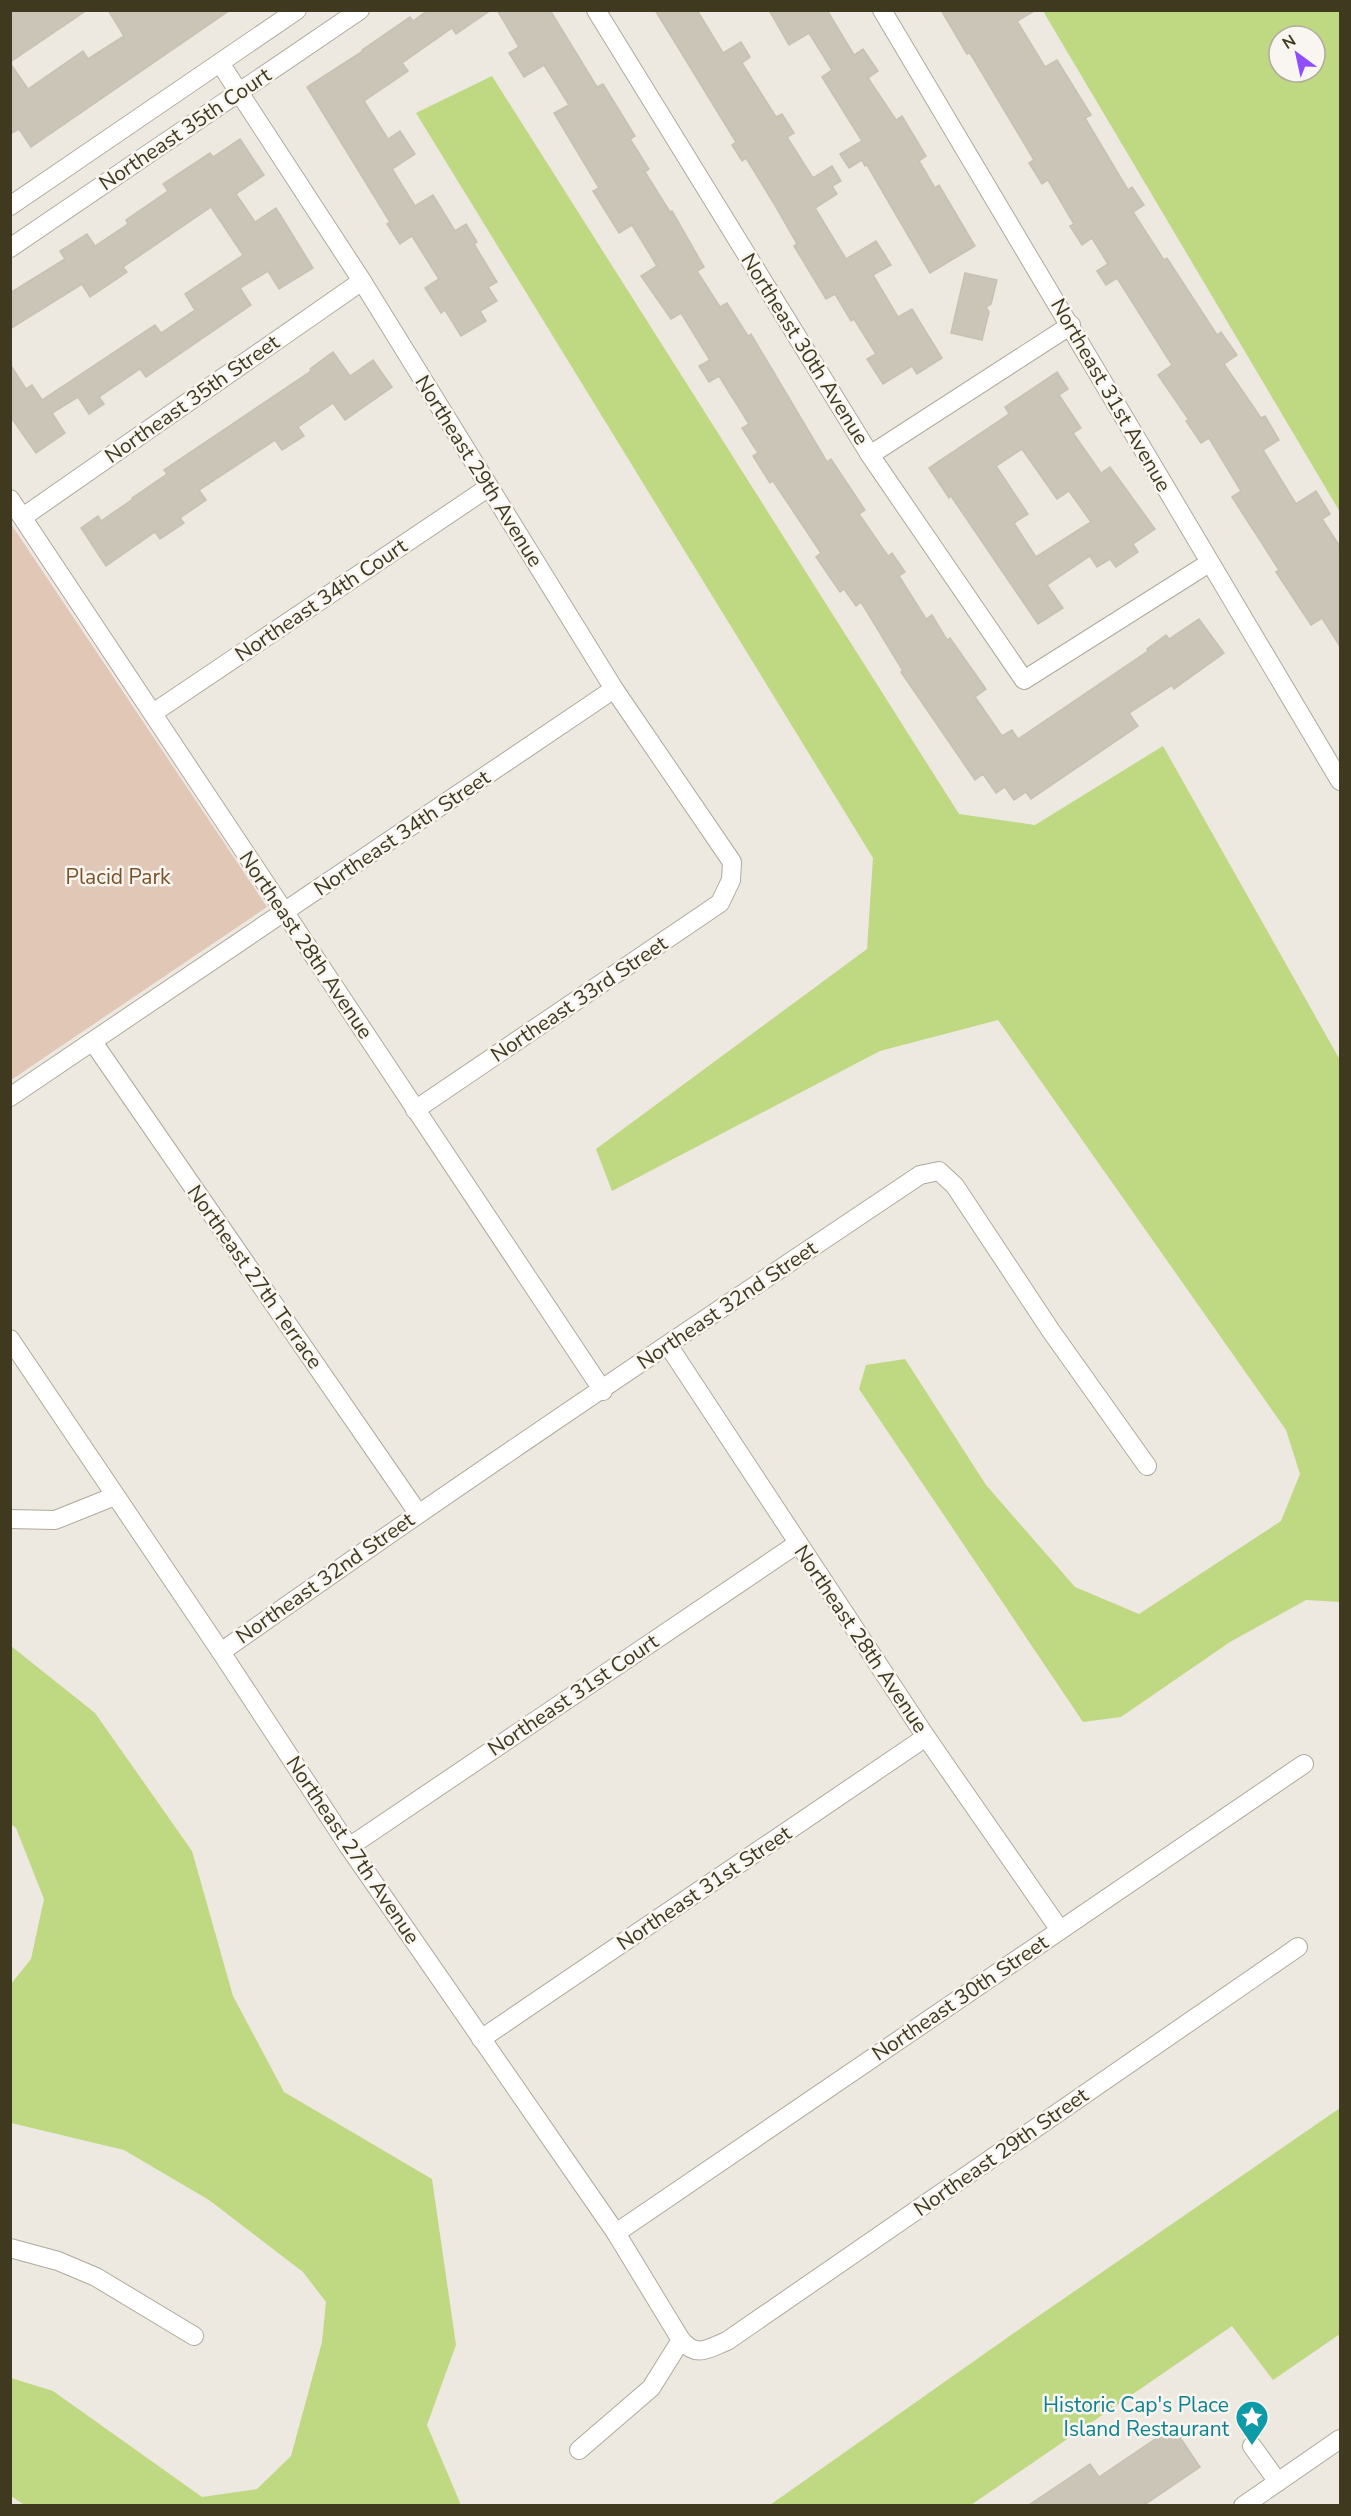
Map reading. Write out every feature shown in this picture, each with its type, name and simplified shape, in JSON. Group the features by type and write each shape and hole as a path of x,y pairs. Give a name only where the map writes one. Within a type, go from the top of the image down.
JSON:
{"street":[{"name":"Northeast 35th Court","path":"10,206 297,10"},
{"name":"Northeast 35th Court","path":"10,248 360,10"},
{"name":"Northeast 30th Avenue","path":"596,10 870,455 1024,680 1209,563"},
{"name":"Northeast 31st Avenue","path":"882,10 1071,325 1209,563 1341,781"},
{"name":"Northeast 29th Avenue","path":"220,63 362,281 614,689 732,862 731,880"},
{"name":"Northeast 35th Street","path":"23,517 362,281"},
{"path":"870,455 1071,325"},
{"name":"Northeast 34th Court","path":"153,713 489,487"},
{"name":"Northeast 28th Avenue","path":"10,499 603,1391"},
{"name":"Northeast 34th Street","path":"10,1097 614,689"},
{"name":"Northeast 33rd Street","path":"416,1110 720,903 731,880"},
{"name":"Northeast 27th Terrace","path":"93,1042 418,1513"},
{"name":"Northeast 32nd Street","path":"221,1652 418,1513 603,1391 920,1175 939,1171 955,1186 1051,1330 1147,1466"},
{"name":"Northeast 27th Avenue","path":"10,1339 349,1847 616,2233 681,2340"},
{"name":"Northeast 28th Avenue","path":"668,1345 926,1737 1060,1930"},
{"path":"10,1519 55,1520 115,1496"},
{"name":"Northeast 31st Court","path":"349,1847 797,1544"},
{"name":"Northeast 31st Street","path":"481,2039 926,1737"},
{"name":"Northeast 30th Street","path":"616,2233 1304,1764"},
{"name":"Northeast 29th Street","path":"681,2340 689,2349 702,2351 727,2341 1298,1947"},
{"path":"10,2248 58,2261 96,2277 194,2336"},
{"path":"579,2450 651,2388 681,2340"},
{"path":"1243,2505 1341,2439"},
{"path":"1252,2446 1278,2482"}],"green space":[{"name":"Placid Park","path":"11,524 267,907 11,1080"}],"shaded area":[{"path":"1043,11 1340,11 1340,512"},
{"path":"492,76 959,814 1035,825 1163,746 1340,1060 1340,1602 1306,1600 1230,1642 1121,1717 1083,1722 859,1389 866,1365 905,1359 986,1485 1075,1587 1139,1614 1281,1521 1300,1474 1286,1430 998,1020 880,1051 612,1191 596,1149 867,949 873,858 416,113"},
{"path":"11,1646 95,1713 192,1851 233,1996 284,2092 432,2179 456,2345 427,2425 461,2505 26,2506 11,2496 11,2378 53,2391 202,2497 257,2489 291,2456 322,2342 326,2302 303,2272 209,2200 124,2150 11,2123 11,1984 31,1959 44,1899 16,1828 11,1824"},
{"path":"1340,2108 1340,2334 1273,2380 1232,2326 971,2505 770,2505 1011,2335"}],"building":[{"path":"10,10 87,10 10,62"},
{"path":"108,10 230,10 31,147 19,129 10,134 10,63 28,89 83,51 88,59 124,36"},
{"path":"428,10 491,10 456,34 452,28 402,63 408,71 364,101 388,139 400,131 415,154 392,169 415,206 433,195 455,231 466,224 477,242 474,244 497,282 488,287 497,301 480,311 486,321 461,336 445,310 441,313 425,288 439,279 412,236 400,244 387,224 390,222 307,87 410,17 413,21"},
{"path":"497,10 550,10 597,87 603,84 635,136 630,139 649,169 645,172 670,212 672,211 704,267 697,271 720,307 727,303 748,336 751,334 827,462 831,459 865,510 859,514 888,556 892,553 905,572 899,576 926,619 932,615 947,640 950,638 986,689 975,697 1002,736 1012,730 1018,739 1148,651 1147,649 1166,635 1169,639 1199,619 1224,653 1174,689 1172,685 1129,713 1138,726 1031,799 1026,792 1014,800 1005,787 996,793 983,774 975,780 901,672 903,671 861,602 856,606 844,589 840,592 816,557 821,553 773,481 770,483 753,456 758,453 742,428 749,424 719,376 709,382 699,366 710,360 681,313 671,319 641,276 657,266 632,225 619,233 593,191 599,188 554,113 569,105 544,65 524,77 509,53 519,47"},
{"path":"655,10 697,10 723,53 741,42 750,57 742,63 776,117 782,114 794,133 787,137 813,178 832,166 841,181 832,186 837,194 815,208 846,259 876,241 891,265 873,275 898,317 912,309 942,358 917,374 912,366 883,384 867,359 876,354 854,319 851,321 835,294 826,299 794,246 797,244 773,202 746,158 742,161 732,145 736,142"},
{"path":"769,10 827,10 854,55 863,49 878,71 868,78 896,120 902,116 926,156 919,161 935,188 939,185 975,246 930,273 867,165 865,166 862,160 849,168 840,154 862,141 822,77 832,70 809,33 789,45"},
{"path":"941,10 1036,10 1017,21 1045,67 1057,60 1091,115 1085,118 1128,190 1132,187 1144,205 1133,212 1164,260 1167,258 1217,335 1221,332 1237,355 1224,364 1261,418 1265,416 1279,440 1263,450 1296,504 1316,491 1330,514 1322,519 1341,548 1341,648 1322,618 1311,625 1276,572 1279,570 1232,497 1241,491 1209,438 1201,443 1186,421 1189,420 1158,375 1172,365 1117,278 1106,285 1097,271 1108,264 1092,238 1082,245 1070,226 1074,224 1048,180 1042,184 1029,163 1034,160 970,53 967,54"},
{"path":"240,139 264,175 236,194 255,222 276,208 313,268 279,289 268,271 240,288 251,305 146,377 140,369 99,397 104,404 89,414 78,397 52,413 65,433 36,453 10,416 10,364 26,389 32,385 42,400 155,325 161,333 195,310 185,294 243,255 211,207 123,267 127,272 90,297 82,284 10,329 10,293 65,259 60,251 87,234 95,246 128,224 126,220 168,191 163,184 210,153 213,157"},
{"path":"965,273 997,280 991,304 986,307 989,312 982,340 951,333"},
{"path":"333,352 350,376 373,360 392,387 345,420 333,403 298,427 304,436 282,450 275,440 199,490 206,500 180,518 184,523 160,539 155,532 106,566 81,528 98,516 101,521 133,499 167,474 164,470 311,371 310,369"},
{"path":"1057,372 1068,389 1059,395 1081,428 1073,433 1101,473 1110,467 1155,529 1133,544 1138,552 1116,567 1110,559 1097,567 1090,556 1047,585 1063,608 1038,624 951,496 949,498 929,468 1009,414 1005,407","holes":["1022,449 1057,499 1069,491 1091,522 1036,557 1014,523 1028,514 996,466"]},
{"path":"1173,2427 1200,2467 1144,2505 1029,2505 1090,2464 1099,2477"}],"place":[{"name":"Historic Cap's Place Island Restaurant","path":"1252,2446"}]}
